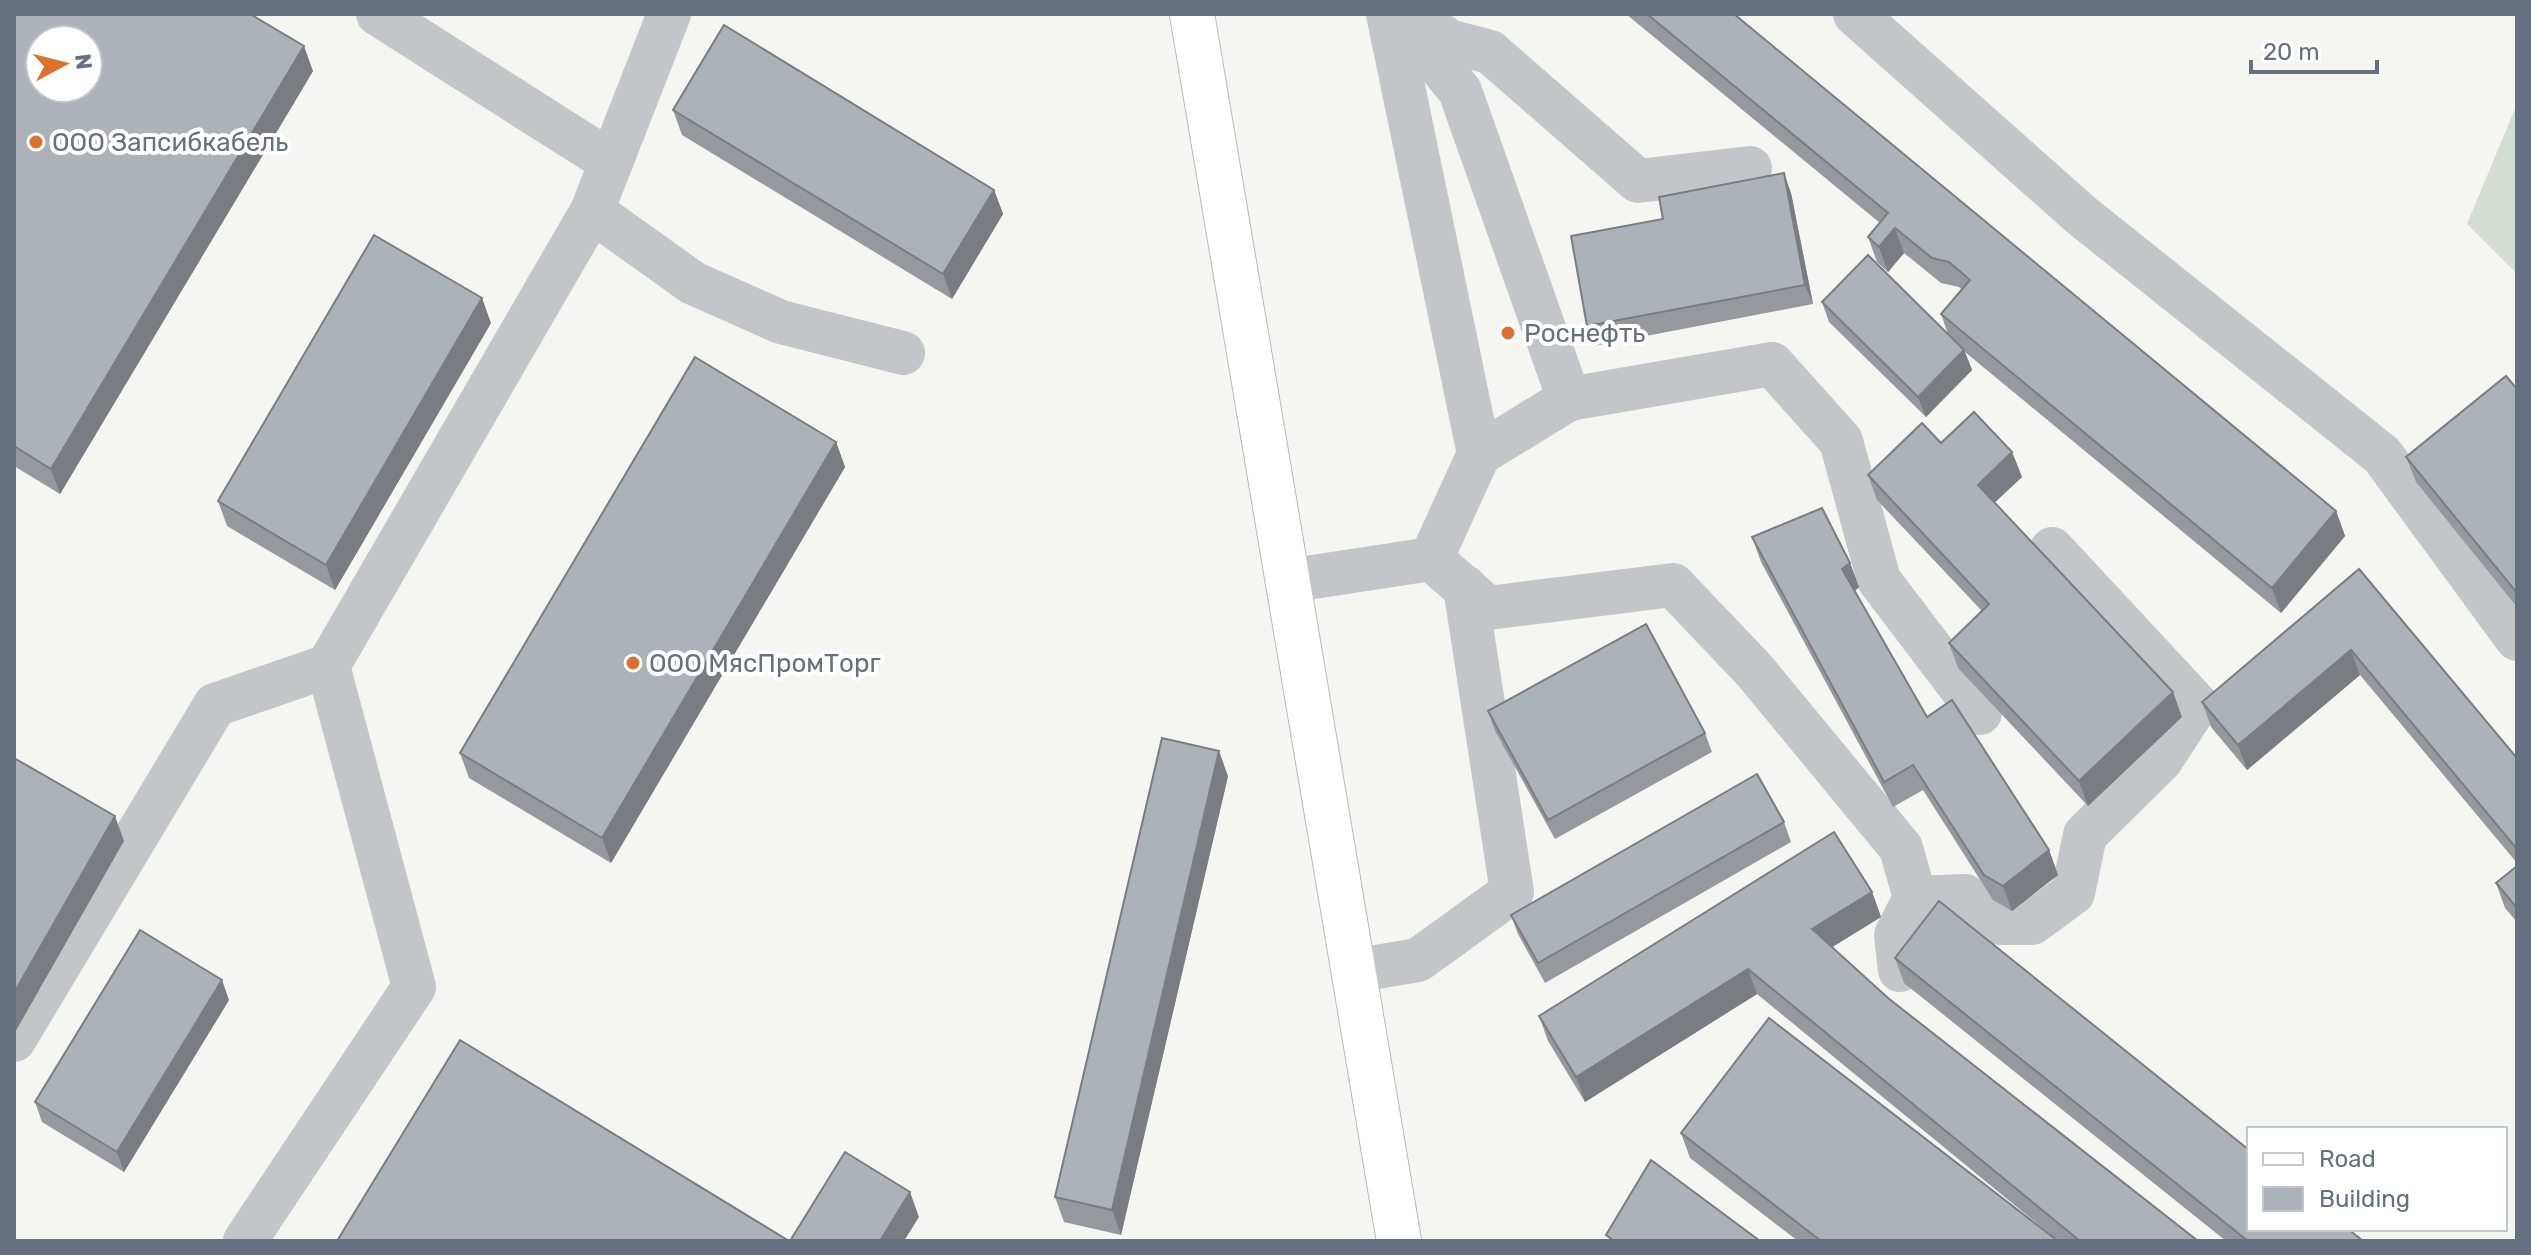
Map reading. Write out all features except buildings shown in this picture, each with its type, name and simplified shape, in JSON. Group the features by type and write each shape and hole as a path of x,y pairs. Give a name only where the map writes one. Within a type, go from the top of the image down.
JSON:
{"main road":[{"path":"1197,14 1287,581 1399,1241"}],"street":[{"path":"378,14 611,162"},
{"path":"14,1040 215,705 328,666 592,211 669,14"},
{"path":"1388,14 1479,454"},
{"path":"1398,14 1460,91 1569,399"},
{"path":"1409,14 1449,41 1490,52 1638,181 1750,168"},
{"path":"1855,14 2081,215 2382,455 2517,639"},
{"path":"592,211 693,283 781,322 903,353"},
{"path":"1431,559 1479,454 1569,399 1772,364 1841,441 1879,580 1980,713"},
{"path":"1915,898 1965,896 2001,923 2032,923 2073,893 2085,835 2161,760 2197,705 2052,549"},
{"path":"1287,581 1431,559 1488,608 1673,585 1754,670 1901,848 1915,898 1896,935 1900,970"},
{"path":"1353,971 1418,960 1512,892 1465,587"},
{"path":"245,1241 414,987 328,666"}],"shaded area":[{"path":"2517,104 2517,274 2467,224"}],"place":[{"name":"ООО Запсибкабель","path":"36,142"},
{"name":"Роснефть","path":"1508,333"},
{"name":"ООО МясПромТорг","path":"633,663"}]}
